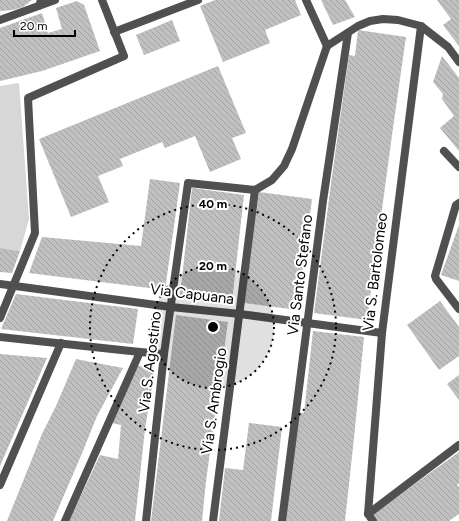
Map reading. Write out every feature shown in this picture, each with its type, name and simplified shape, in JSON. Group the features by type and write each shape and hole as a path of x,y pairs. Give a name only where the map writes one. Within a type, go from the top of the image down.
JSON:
{"street":[{"path":"0,20 40,3 55,0"},
{"path":"0,318 35,233 28,98 124,56 102,0"},
{"path":"114,32 198,0"},
{"path":"306,0 327,46"},
{"path":"255,190 272,180 284,166 292,149 327,46 358,26 370,21 383,19 398,20 421,26 448,47 459,62"},
{"name":"Via S. Bartolomeo","path":"368,514 382,332 421,26"},
{"name":"Via Santo Stefano","path":"282,521 323,201 348,33"},
{"path":"444,151 459,167"},
{"name":"Via S. Agostino","path":"146,521 164,354 188,183 255,190"},
{"name":"Via S. Ambrogio","path":"213,521 255,190"},
{"path":"459,203 456,205 435,272 436,279 459,309"},
{"name":"Via Capuana","path":"0,284 171,307 382,332"},
{"path":"0,336 164,354"},
{"path":"0,485 61,343"},
{"path":"65,521 140,352"},
{"path":"373,521 368,514 459,445"}],"shaded area":[{"path":"19,83 29,219 20,251 0,248 0,86"}],"building":[{"path":"0,0 32,0 23,7 13,10 0,11"},
{"path":"215,0 295,0 301,15 265,30 270,43 223,62 200,6"},
{"path":"321,0 345,0 355,17 333,25"},
{"path":"437,0 459,0 459,46 443,25 451,19"},
{"path":"77,1 84,5 100,51 42,71 0,81 0,28 42,13 48,33 62,29 56,8"},
{"path":"172,20 180,41 144,55 136,35"},
{"path":"358,30 406,37 367,320 314,313 349,55 355,56"},
{"path":"442,56 459,78 459,151 440,128 454,116 442,99 443,94 433,82"},
{"path":"218,66 246,133 232,138 241,159 210,172 195,136 165,148 162,142 120,159 123,166 98,176 109,202 71,217 39,139"},
{"path":"150,179 180,183 165,290 29,273 42,237 141,246"},
{"path":"192,188 244,195 232,302 180,296"},
{"path":"259,192 312,199 298,310 244,303"},
{"path":"459,225 459,281 441,275"},
{"path":"0,248 20,251 12,273 0,272"},
{"path":"16,294 138,309 133,344 1,329"},
{"path":"440,301 459,327 459,356 439,370 407,325"},
{"path":"176,315 228,322 206,481 202,521 151,521"},
{"path":"313,331 364,337 345,521 284,521 297,412 304,413"},
{"path":"0,354 47,358 0,466"},
{"path":"76,359 123,368 97,416 53,521 7,521 42,434"},
{"path":"134,365 155,369 145,429 135,521 69,521 100,455 118,459 121,425 112,423"},
{"path":"459,375 459,400 447,384"},
{"path":"249,423 282,427 271,521 219,521 225,468 243,470"},
{"path":"459,452 459,483 457,485 459,487 459,514 449,521 376,521 372,515"}]}
